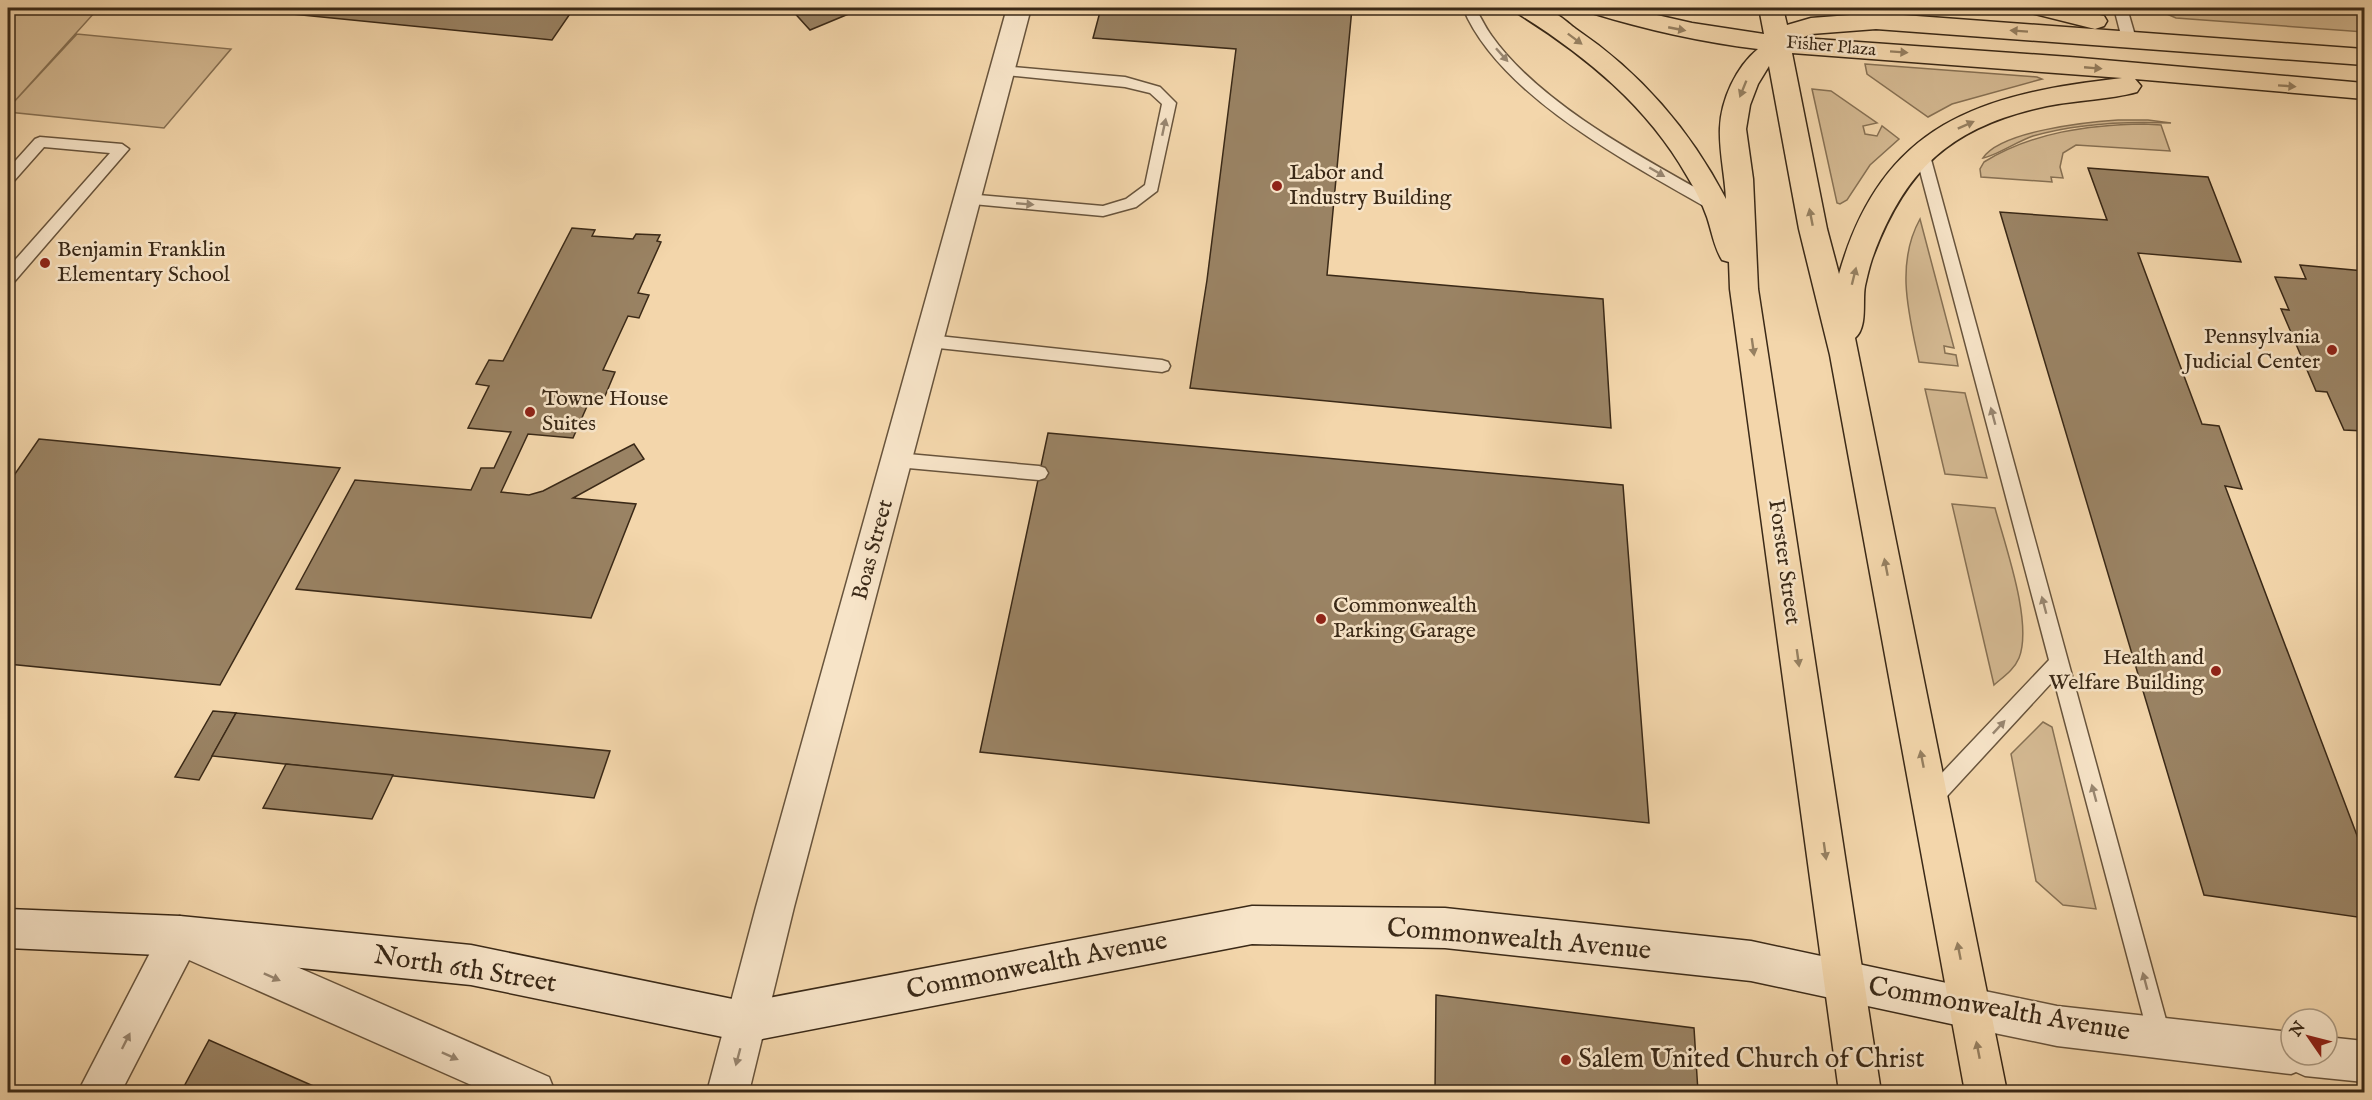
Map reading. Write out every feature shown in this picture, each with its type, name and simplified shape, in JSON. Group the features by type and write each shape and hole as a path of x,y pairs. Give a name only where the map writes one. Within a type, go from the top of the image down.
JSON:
{"main road":[{"path":"1526,8 1554,24 1597,55 1636,91 1665,125 1692,163 1716,206 1744,289"},
{"path":"1600,8 1668,27 1722,38 1777,44"},
{"path":"1771,8 1813,229 1845,355 1986,1092"},
{"path":"2040,8 2125,25"},
{"name":"Fisher Plaza","path":"1777,44 1796,30 1811,26 1876,21 2125,25 2245,48 2364,57"},
{"name":"Fisher Plaza","path":"1777,44 2022,61 2364,92"},
{"name":"Forster Street","path":"1777,44 1756,64 1745,84 1737,105 1733,129 1739,179 1744,289 1860,1092"},
{"path":"1845,355 1852,279 1863,244 1896,182 1922,152 1956,130 1975,121 2039,99 2091,89 2141,84 2237,82"}],"street":[{"name":"Boas Street","path":"728,1092 777,899 1019,8"},
{"name":"Commonwealth Avenue","path":"747,1022 1252,925 1445,928 1750,961 2057,1026 2279,1052"},
{"name":"North 6th Street","path":"8,929 180,936 471,965 747,1022"},
{"name":"North 6th Street","path":"180,936 534,1092"},
{"path":"99,1092 180,936"},
{"path":"2339,1059 2364,1062"}],"lane":[{"path":"1469,8 1505,59 1572,118 1624,153 1716,206"},
{"path":"967,199 1103,211 1131,203 1152,188 1169,104 1155,90 1125,82 1002,71"},
{"path":"8,178 40,142 122,149 8,278"},
{"path":"1922,152 2160,1038"},
{"path":"929,341 1162,366"},
{"path":"897,460 1039,473"},
{"path":"1930,800 2059,662"}],"shaded area":[{"path":"8,8 96,11 12,104 77,34 231,49 164,128 8,112"},
{"path":"2153,8 2332,8 2364,11 2364,32 2176,18"},
{"path":"1865,64 2042,79 1952,104 1928,117 1867,74"},
{"path":"1812,89 1831,91 1877,123 1863,126 1865,134 1877,136 1882,126 1899,139 1870,165 1847,200 1840,204 1837,203"},
{"path":"2118,120 2171,123 2136,122 2067,128 2033,136 1983,158 2007,141 2025,135 2066,126"},
{"path":"2161,125 2170,151 2076,145 2063,153 2060,167 2063,178 2051,177 2052,182 1981,177 1980,169 1984,162 2041,137 2102,126"},
{"path":"1920,219 1954,348 1944,346 1945,353 1956,355 1958,366 1919,362 1908,308 1906,272 1912,236"},
{"path":"1925,389 1965,393 1987,478 1945,474"},
{"path":"1952,504 1995,508 2011,562 2023,625 2022,643 2019,658 2014,666 1994,685"},
{"path":"2043,722 2052,727 2096,909 2063,905 2036,881 2011,754"}],"building":[{"path":"232,8 574,8 552,40"},
{"path":"790,8 863,8 810,30"},
{"name":"Labor and Industry Building","path":"1101,8 1352,8 1327,275 1603,299 1611,428 1190,388 1207,280 1236,49 1093,38"},
{"name":"Health and Welfare Building","path":"2088,168 2208,177 2241,262 2138,253 2202,424 2219,426 2242,489 2225,486 2364,854 2364,918 2204,895 2000,212 2107,220"},
{"name":"Towne House Suites","path":"572,228 595,230 592,236 633,239 636,234 660,235 657,241 661,242 638,293 649,295 639,318 628,316 603,370 615,372 605,396 592,395 573,438 528,434 501,492 529,495 543,491 634,444 644,459 573,498 636,504 591,618 296,589 355,480 471,490 481,468 494,468 511,432 468,428 489,386 476,384 489,360 503,361"},
{"name":"Pennsylvania Judicial Center","path":"2300,265 2364,271 2364,431 2344,430 2327,392 2316,391 2281,309 2289,310 2275,277 2306,279"},
{"name":"Commonwealth Parking Garage","path":"1048,433 1623,485 1649,823 980,752"},
{"path":"39,439 340,468 220,685 8,664 8,484"},
{"path":"213,711 236,713 199,780 175,777"},
{"path":"236,713 610,751 594,798 212,756"},
{"path":"286,764 393,775 372,819 263,808"},
{"name":"Salem United Church of Christ","path":"1436,995 1694,1028 1698,1092 1435,1092"},
{"path":"209,1040 327,1092 181,1092"}],"place":[{"name":"Labor and Industry Building","path":"1277,186"},
{"name":"Benjamin Franklin Elementary School","path":"45,263"},
{"name":"Pennsylvania Judicial Center","path":"2332,350"},
{"name":"Towne House Suites","path":"530,412"},
{"name":"Commonwealth Parking Garage","path":"1321,619"},
{"name":"Health and Welfare Building","path":"2216,671"},
{"name":"Salem United Church of Christ","path":"1566,1060"}]}
